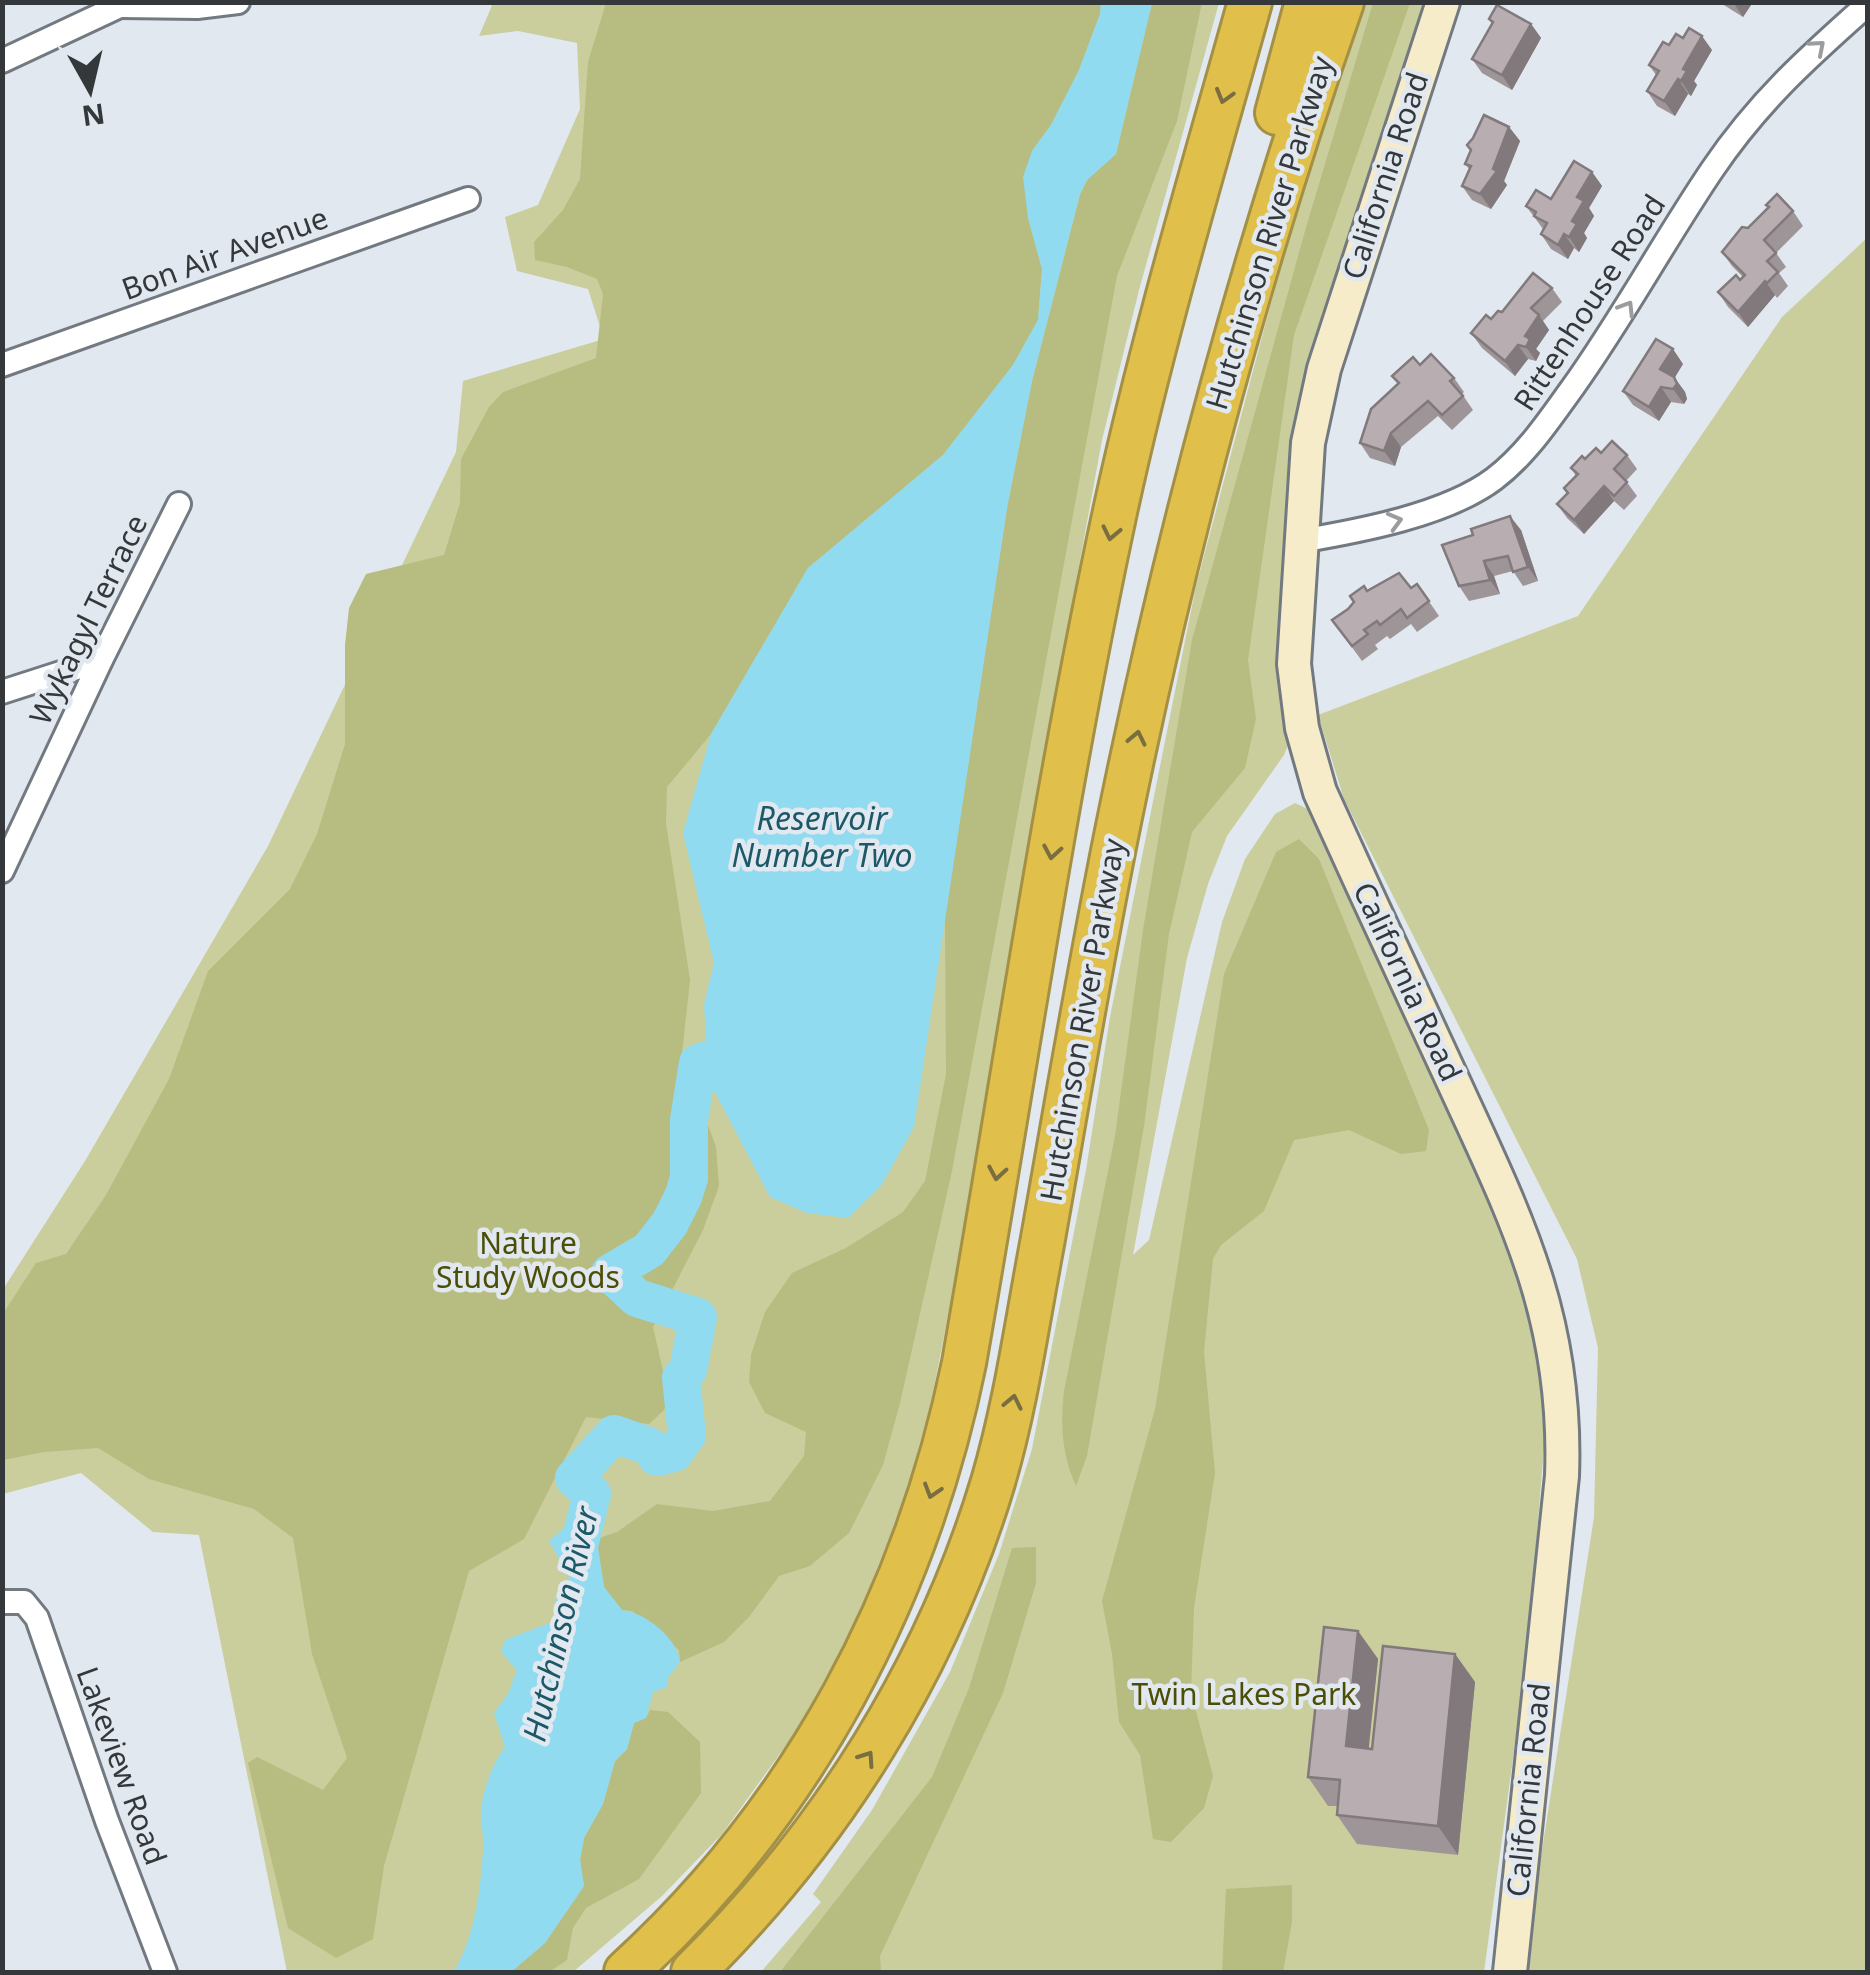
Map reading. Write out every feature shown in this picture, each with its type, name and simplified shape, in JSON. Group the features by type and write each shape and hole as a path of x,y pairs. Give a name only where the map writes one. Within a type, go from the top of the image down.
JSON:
{"highway":[{"name":"Hutchinson River Parkway","path":"626,1972 687,1913 776,1804 837,1710 887,1611 938,1472 964,1363 1070,746 1117,502 1162,321 1250,2"},
{"path":"1254,277 1278,111 1307,2"},
{"name":"Hutchinson River Parkway","path":"693,1972 746,1916 810,1837 876,1744 919,1666 952,1594 992,1483 1016,1387 1107,882 1204,450 1254,277 1342,2"},
{"path":"724,1972 773,1904 810,1837"},
{"path":"591,1972 687,1913"}],"main road":[{"name":"California Road","path":"1443,2 1324,369 1308,443 1294,664 1310,760 1335,825 1523,1236 1548,1316 1559,1374 1562,1476 1510,1972"}],"street":[{"path":"2,61 125,4 197,7 238,2"},
{"name":"Rittenhouse Road","path":"1300,542 1409,517 1480,487 1514,461 1535,441 1605,342 1745,124 1803,60 1868,4"},
{"name":"Bon Air Avenue","path":"2,365 468,199"},
{"name":"Wykagyl Terrace","path":"2,871 179,504"},
{"path":"2,692 101,660"},
{"name":"Lakeview Road","path":"2,1602 24,1602 36,1618 107,1821 166,1972"}],"green space":[{"name":"Nature Study Woods","path":"493,3 1219,3 1139,290 1102,440 1014,922 963,1240 931,1402 905,1499 854,1626 797,1730 722,1834 662,1896 573,1972 287,1972 199,1535 153,1532 81,1473 3,1494 2,1291 85,1161 268,846 456,452 463,381 604,339 588,289 517,271 505,217 538,205 580,109 577,43 518,31 479,36"},
{"path":"606,3 1101,3 1079,70 1051,125 1032,151 1028,218 1042,269 1038,320 1013,365 943,455 808,568 711,734 667,787 666,823 690,980 682,1054 716,1147 719,1186 703,1230 653,1327 669,1397 664,1410 649,1424 586,1417 524,1539 469,1571 384,1866 373,1939 336,1958 288,1928 248,1763 257,1757 323,1790 347,1758 312,1654 293,1538 254,1509 149,1479 98,1448 3,1460 2,1315 36,1263 66,1254 106,1195 169,1079 208,971 290,889 317,834 345,744 349,608 366,574 444,555 460,503 461,459 489,407 503,392 596,358 603,294 597,279 535,260 534,242 563,210 580,179 588,62"},
{"path":"1152,3 1202,3 1177,121 1117,276 952,1171 883,1465 849,1533 810,1566 779,1576 749,1617 724,1642 680,1662 679,1650 632,1611 622,1610 604,1587 596,1539 617,1532 657,1504 713,1511 770,1501 804,1456 806,1432 765,1413 749,1382 751,1355 765,1312 792,1273 846,1248 903,1212 925,1181 946,1074 945,917 1007,508 1032,381 1080,195 1087,180 1116,154"},
{"name":"Twin Lakes Park","path":"1364,3 1434,3 1313,371 1291,738 1284,755 1227,836 1208,884 1187,958 1133,1255 1149,1240 1222,922 1245,859 1275,814 1295,803 1316,813 1506,1223 1527,1287 1547,1411 1527,1655 1484,1972 761,1972 821,1902 813,1894 872,1810 950,1672 999,1554 1032,1449 1086,1170 1110,1017 1196,586 1289,235"},
{"path":"1373,3 1410,3 1294,335 1248,660 1256,719 1245,768 1192,832 1169,934 1144,1126 1087,1456 1076,1486 1063,1440 1064,1391 1115,1136 1143,930 1192,640 1305,231"},
{"path":"1867,238 1867,1972 1523,1972 1594,1517 1598,1348 1577,1259 1344,799 1318,715 1578,616 1782,317"},
{"path":"1299,839 1319,859 1429,1130 1426,1151 1401,1154 1349,1130 1294,1140 1264,1211 1221,1245 1213,1259 1204,1352 1215,1473 1194,1608 1191,1692 1213,1776 1204,1808 1171,1842 1153,1839 1140,1755 1119,1722 1102,1601 1155,1409 1224,974 1276,852"},
{"path":"1036,1547 1036,1583 1003,1693 880,1956 881,1972 780,1972 932,1777 969,1688 1012,1548"},
{"path":"650,1710 668,1712 700,1742 701,1793 639,1879 586,1908 573,1928 567,1960 549,1972 511,1972 545,1943 584,1886 580,1860 584,1838 603,1804 615,1761 627,1749 634,1723 646,1718"},
{"path":"1292,1885 1292,1922 1283,1972 1222,1972 1226,1889"}],"water":[{"name":"Reservoir Number Two","path":"1101,3 1152,3 1116,154 1087,180 1080,194 1032,381 1007,508 914,1127 881,1186 848,1218 807,1213 770,1197 709,1081 704,1005 714,963 683,833 711,734 808,568 943,455 1013,365 1038,320 1042,269 1028,218 1023,177 1032,151 1051,125 1079,70"},
{"path":"588,1507 593,1513 604,1587 622,1610 640,1616 667,1636 680,1662 667,1679 667,1687 653,1692 646,1718 634,1723 627,1749 615,1761 603,1804 584,1838 580,1860 584,1886 545,1943 511,1972 454,1972 472,1929 478,1898 484,1792 505,1747 494,1713 508,1694 517,1670 501,1652 505,1640 552,1622 558,1590 570,1578 549,1541"}],"building":[{"path":"1497,5 1531,24 1502,75 1472,59 1493,22 1489,19"},
{"path":"1689,28 1702,36 1683,69 1687,71 1664,101 1647,91 1659,71 1649,65 1663,42 1669,45 1676,34 1683,38"},
{"path":"1484,115 1509,127 1493,169 1497,171 1480,194 1462,186 1471,166 1465,164 1471,150 1467,145"},
{"path":"1574,161 1592,172 1577,197 1584,201 1572,221 1577,224 1558,245 1541,234 1547,223 1526,206 1536,190 1551,199"},
{"path":"1777,194 1793,211 1764,240 1776,253 1767,261 1778,272 1738,312 1718,292 1736,275 1740,280 1745,275 1722,252 1742,227 1748,228 1769,207 1766,205"},
{"path":"1533,273 1552,288 1531,308 1539,315 1525,336 1530,339 1526,347 1518,345 1505,361 1471,333 1486,315 1491,319 1502,312"},
{"path":"1656,339 1673,349 1660,369 1674,377 1677,384 1673,389 1661,387 1649,407 1623,391"},
{"path":"1431,354 1454,378 1450,381 1463,396 1442,415 1428,401 1391,433 1384,451 1360,443 1371,409 1399,383 1392,376 1413,357 1420,365"},
{"path":"1612,441 1627,455 1614,469 1627,482 1614,496 1604,486 1574,520 1557,504 1568,493 1564,488 1578,474 1571,468 1596,448 1601,453"},
{"path":"1510,516 1528,567 1513,572 1508,556 1484,561 1490,580 1459,586 1442,545 1473,535 1471,529"},
{"path":"1399,573 1411,588 1417,584 1429,601 1407,618 1401,609 1380,625 1377,621 1352,646 1332,620 1348,609 1354,602 1350,596 1364,586 1367,591"},
{"path":"1324,1627 1358,1631 1346,1746 1372,1749 1383,1646 1455,1654 1438,1826 1337,1815 1340,1780 1308,1777"}],"waterway":[{"name":"Hutchinson River","path":"577,1554 592,1494 574,1478 614,1434 649,1446 657,1457 674,1453 687,1435 681,1378 688,1370 698,1317 637,1298 610,1273 649,1250 670,1223 683,1197 689,1178 689,1120 698,1063 710,1059"}]}
